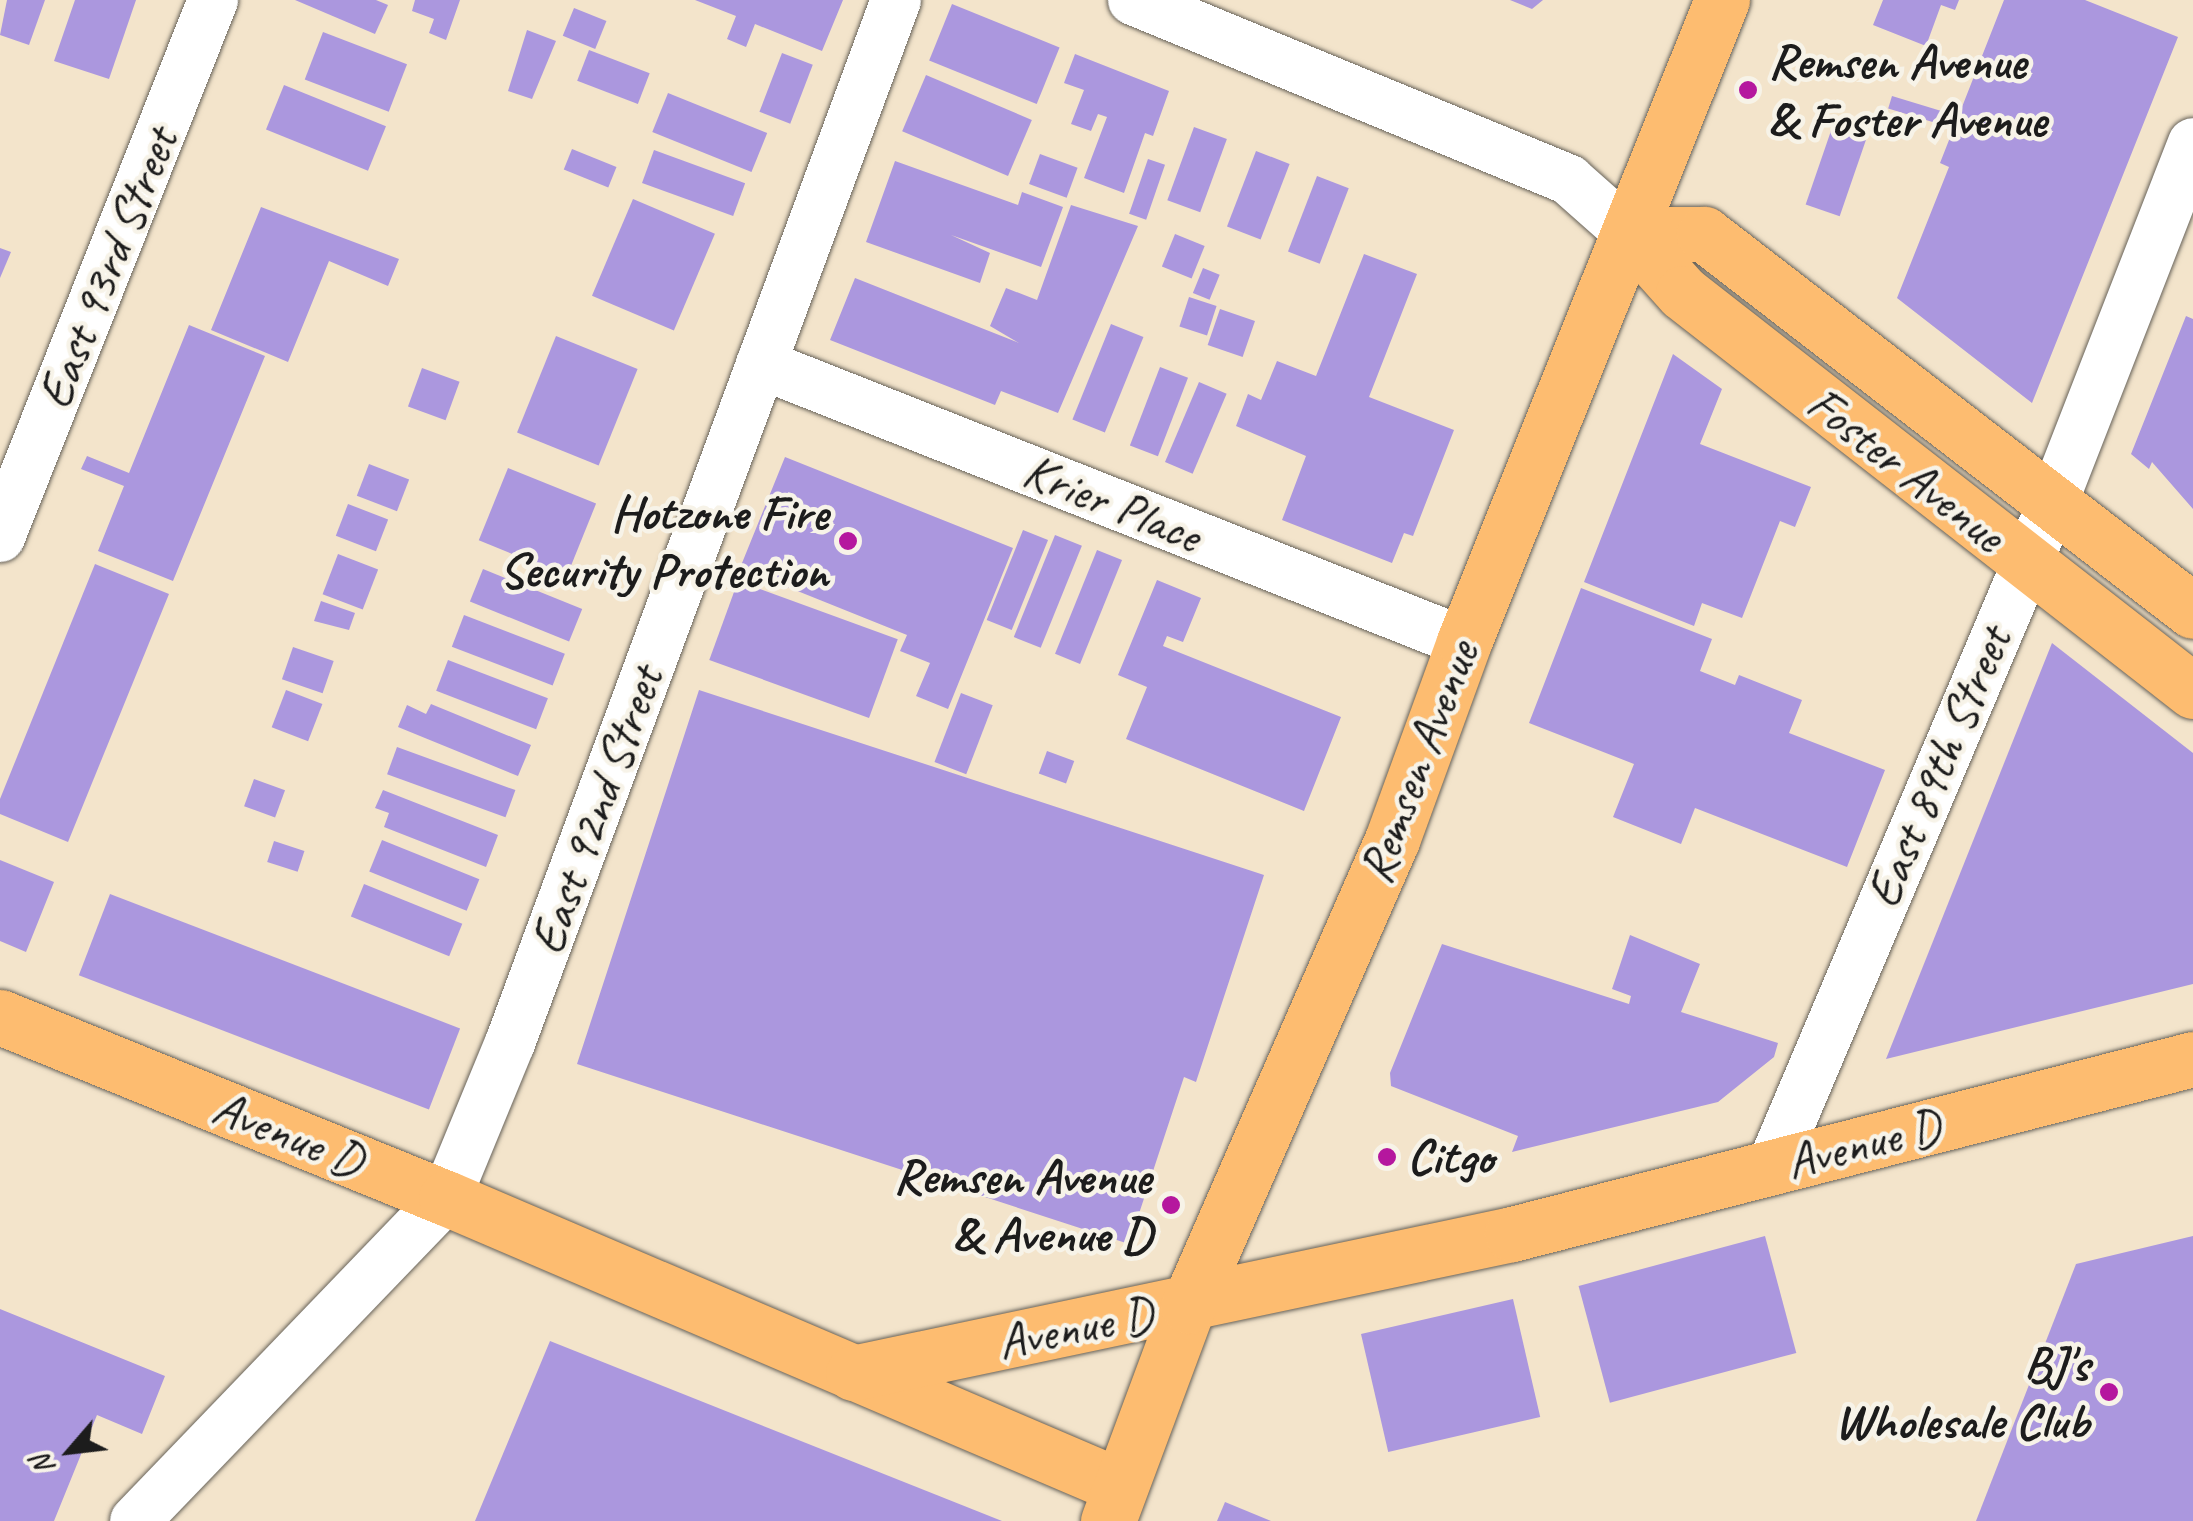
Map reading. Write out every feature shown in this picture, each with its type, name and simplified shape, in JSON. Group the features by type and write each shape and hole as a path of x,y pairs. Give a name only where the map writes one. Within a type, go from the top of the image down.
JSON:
{"main road":[{"name":"Remsen Avenue","path":"1114,1504 1188,1306 1392,840 1464,642 1722,0"},
{"name":"Foster Avenue","path":"1630,234 1704,234 2193,612"},
{"name":"Foster Avenue","path":"1630,234 1683,293 2193,691"},
{"name":"Avenue D","path":"0,1017 446,1198 853,1373 1188,1306 1512,1234 2193,1059"},
{"path":"853,1373 1114,1504"}],"street":[{"name":"East 93rd Street","path":"0,537 213,0"},
{"name":"East 92nd Street","path":"135,1521 446,1198 510,1043 896,0"},
{"name":"Foster Avenue","path":"1133,0 1568,180 1630,234"},
{"name":"East 89th Street","path":"1772,1168 2052,502 2193,143"},
{"name":"Krier Place","path":"760,364 1464,642"}],"building":[{"path":"7,0 45,0 29,45 0,35"},
{"path":"75,0 136,0 109,79 54,61"},
{"path":"295,0 376,0 388,5 375,34"},
{"path":"415,0 460,0 446,40 429,33 434,19 412,11"},
{"path":"695,0 843,0 822,51 755,24 746,47 727,39 736,16"},
{"path":"1510,0 1543,0 1532,9"},
{"path":"1883,0 1959,0 1955,10 1941,5 1926,46 1873,25"},
{"path":"2004,0 2085,0 2178,37 2032,403 1897,298 1949,167 1940,163"},
{"path":"952,4 1060,47 1037,104 929,61"},
{"path":"574,8 606,21 595,49 563,36"},
{"path":"527,30 556,41 532,99 508,91"},
{"path":"323,32 407,64 389,112 305,80"},
{"path":"589,50 650,73 638,104 577,81"},
{"path":"782,53 813,65 790,124 759,112"},
{"path":"1075,54 1169,91 1153,136 1145,133 1124,193 1084,178 1107,117 1098,114 1091,131 1071,124 1084,90 1064,83"},
{"path":"926,75 1032,120 1008,176 902,131"},
{"path":"284,85 386,126 368,171 266,130"},
{"path":"668,93 767,133 751,172 652,132"},
{"path":"1892,96 1956,116 1952,128 1888,108"},
{"path":"1833,125 1867,137 1840,216 1806,204"},
{"path":"1194,127 1227,139 1200,212 1167,200"},
{"path":"572,149 617,167 608,187 564,169"},
{"path":"654,150 745,183 733,216 642,183"},
{"path":"1256,151 1290,164 1261,240 1227,227"},
{"path":"1040,154 1078,168 1067,198 1029,184"},
{"path":"1148,159 1165,165 1146,220 1129,214"},
{"path":"895,161 1018,205 1022,192 1063,207 1041,267 951,235 990,253 980,283 866,242"},
{"path":"1317,176 1349,188 1320,264 1288,252"},
{"path":"633,199 715,234 674,330 592,296"},
{"path":"1071,205 1138,226 1058,413 1001,391 995,405 830,340 855,278 1019,343 990,326 1006,288 1037,300"},
{"path":"261,207 399,259 388,286 329,261 288,362 211,330"},
{"path":"1175,234 1205,246 1192,278 1162,266"},
{"path":"0,248 11,252 0,278"},
{"path":"1364,254 1417,274 1369,397 1454,430 1413,536 1404,533 1392,563 1282,520 1306,456 1236,426 1248,394 1261,400 1277,361 1316,376"},
{"path":"1203,268 1220,275 1210,300 1193,293"},
{"path":"1189,297 1217,306 1207,335 1179,326"},
{"path":"1220,309 1255,321 1243,357 1208,345"},
{"path":"2186,316 2193,319 2193,509 2152,462 2149,469 2131,454"},
{"path":"1111,324 1143,337 1105,433 1072,419"},
{"path":"189,325 265,356 173,581 98,551 124,486 81,469 87,456 129,473"},
{"path":"556,336 638,369 599,465 517,432"},
{"path":"1673,354 1722,389 1700,444 1811,487 1795,527 1780,521 1742,618 1702,603 1694,626 1584,582"},
{"path":"1160,367 1188,378 1158,456 1130,445"},
{"path":"422,368 460,382 446,420 408,407"},
{"path":"1199,382 1227,394 1193,474 1165,462"},
{"path":"785,457 1013,548 948,709 916,696 930,663 900,651 907,635 740,568"},
{"path":"369,464 409,479 397,511 357,496"},
{"path":"508,468 596,504 567,576 479,540"},
{"path":"348,504 388,519 376,551 336,536"},
{"path":"1023,530 1048,540 1012,630 987,620"},
{"path":"1055,535 1082,546 1041,648 1014,637"},
{"path":"1097,550 1122,560 1080,664 1055,654"},
{"path":"338,554 378,569 363,610 323,594"},
{"path":"95,564 169,594 68,842 0,814 0,799"},
{"path":"483,569 582,609 569,642 470,601"},
{"path":"1157,580 1201,598 1183,642 1167,636 1163,646 1341,717 1304,811 1126,739 1147,687 1118,675"},
{"path":"738,581 898,639 869,718 709,660"},
{"path":"1581,588 1712,639 1700,671 1735,685 1739,675 1802,700 1789,733 1885,770 1847,867 1695,808 1681,844 1613,817 1634,764 1529,723"},
{"path":"321,601 355,613 349,630 314,621"},
{"path":"464,615 565,654 553,685 452,647"},
{"path":"2052,643 2193,753 2193,984 1886,1059"},
{"path":"293,647 334,661 323,693 282,679"},
{"path":"448,660 548,698 536,729 436,691"},
{"path":"286,690 322,704 308,741 272,727"},
{"path":"699,690 1264,875 1196,1082 1184,1077 1129,1244 577,1064"},
{"path":"961,693 993,705 966,774 934,762"},
{"path":"431,704 531,745 518,776 398,727 407,705 426,714"},
{"path":"397,747 515,790 505,817 387,774"},
{"path":"1047,751 1074,761 1066,783 1039,774"},
{"path":"254,779 285,790 275,818 244,806"},
{"path":"383,790 498,835 486,867 384,827 389,813 375,808"},
{"path":"382,840 479,879 467,911 369,872"},
{"path":"274,841 304,851 298,872 267,862"},
{"path":"0,860 54,882 26,952 0,941"},
{"path":"364,884 462,924 449,956 351,916"},
{"path":"110,894 460,1028 429,1110 79,975"},
{"path":"1630,935 1700,964 1681,1012 1778,1043 1774,1057 1718,1102 1512,1152 1518,1136 1391,1086 1390,1073 1442,944 1629,1004 1631,996 1612,989"},
{"path":"1765,1236 1796,1353 1610,1403 1579,1286"},
{"name":"BJ's Wholesale Club","path":"2193,1236 2193,1521 1976,1521 2076,1264"},
{"path":"1513,1299 1540,1417 1388,1452 1361,1334"},
{"path":"0,1309 165,1376 142,1434 97,1415 54,1521 0,1521"},
{"path":"550,1341 1002,1521 475,1521"},
{"path":"1225,1502 1271,1521 1217,1521"}],"place":[{"name":"Remsen Avenue & Foster Avenue","path":"1748,90"},
{"name":"Hotzone Fire Security Protection","path":"848,541"},
{"name":"Citgo","path":"1387,1157"},
{"name":"Remsen Avenue & Avenue D","path":"1171,1205"},
{"name":"BJ's Wholesale Club","path":"2109,1392"}]}
